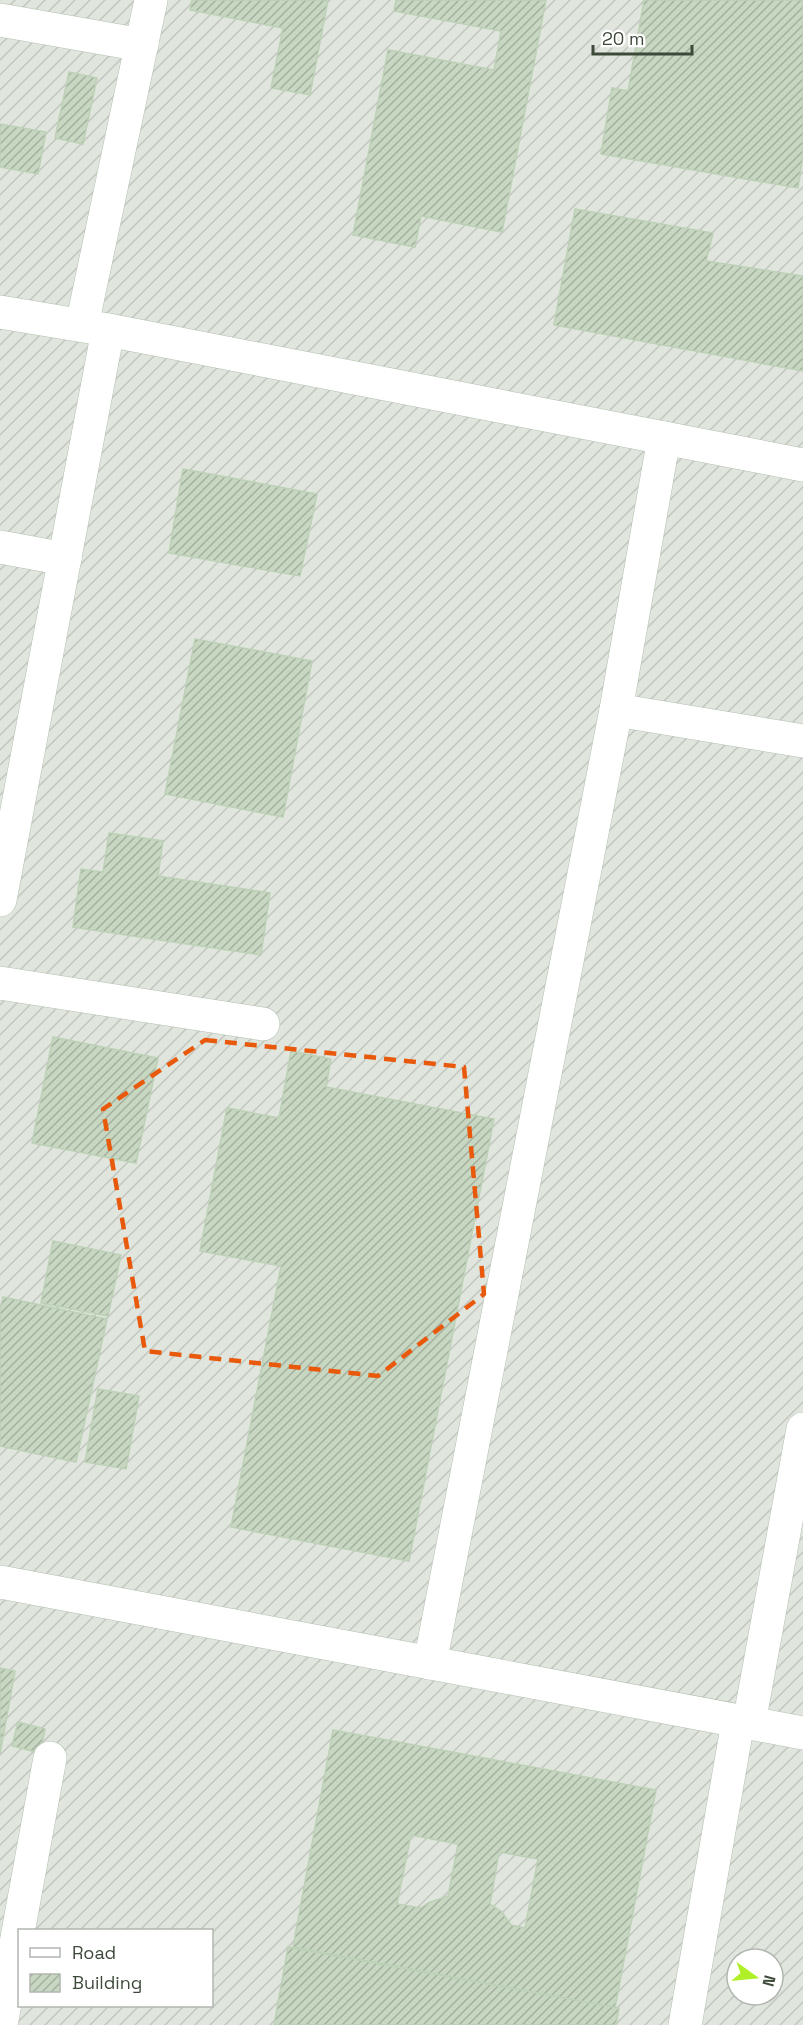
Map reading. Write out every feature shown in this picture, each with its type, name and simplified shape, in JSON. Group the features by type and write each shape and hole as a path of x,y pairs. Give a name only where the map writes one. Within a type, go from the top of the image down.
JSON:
{"lane":[{"path":"0,900 65,559 95,327 151,0"},
{"path":"0,20 142,45"},
{"path":"0,312 95,327 803,465"},
{"path":"430,1663 616,710 664,438"},
{"path":"0,547 65,559"},
{"path":"616,710 803,741"},
{"path":"0,983 263,1024"},
{"path":"685,2025 743,1722 803,1429"},
{"path":"0,1582 803,1733"},
{"path":"19,1929 50,1758"},
{"path":"1,2025 18,1932"}],"highlighted area":[{"path":"205,1040 464,1067 484,1294 378,1376 145,1351 103,1109"}],"shaded area":[{"path":"0,0 803,0 803,2025 0,2025"}],"building":[{"path":"192,0 328,0 310,95 271,88 283,28 190,10"},
{"path":"396,0 546,0 502,232 421,216 415,247 353,235 388,50 494,70 501,31 394,11"},
{"path":"644,0 803,0 803,156 798,188 601,154 612,88 628,91"},
{"path":"69,72 97,78 83,144 55,138"},
{"path":"0,124 46,132 38,174 0,167"},
{"path":"575,209 713,233 706,261 803,276 803,371 554,325"},
{"path":"183,469 317,494 300,576 169,553"},
{"path":"195,639 312,661 283,817 165,794"},
{"path":"109,833 163,841 158,876 270,893 261,955 73,927 81,869 103,872"},
{"path":"53,1037 158,1058 136,1163 32,1143"},
{"path":"291,1051 331,1059 326,1087 494,1119 409,1561 231,1527 281,1266 200,1251 227,1108 279,1118"},
{"path":"53,1241 121,1255 108,1316 41,1303"},
{"path":"3,1297 107,1319 76,1462 0,1446 0,1309"},
{"path":"98,1389 139,1396 126,1469 85,1462"},
{"path":"0,1668 15,1671 0,1754"},
{"path":"18,1722 45,1729 40,1753 12,1746"},
{"path":"333,1730 656,1790 615,2008 293,1947","holes":["411,1835 458,1844 448,1896 421,1908 397,1904","499,1852 538,1859 525,1928 511,1925 502,1912 490,1904"]},
{"path":"288,1947 619,2008 616,2025 274,2025"}]}
